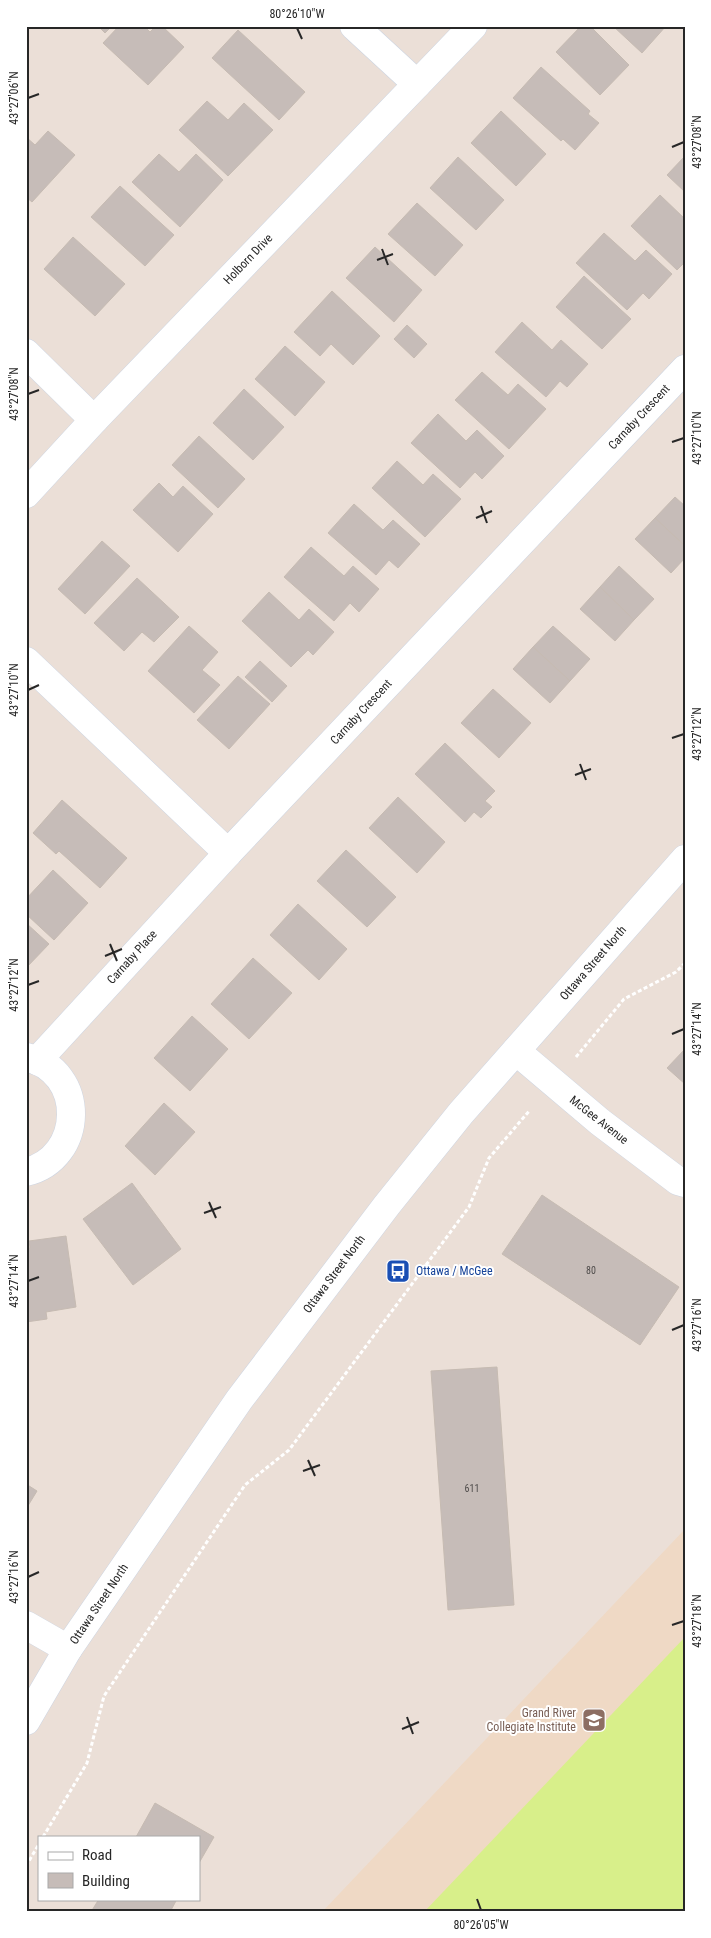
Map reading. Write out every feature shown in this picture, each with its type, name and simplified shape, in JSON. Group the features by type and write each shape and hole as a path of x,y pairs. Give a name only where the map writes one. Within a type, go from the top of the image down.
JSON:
{"street":[{"path":"354,26 417,84"},
{"name":"Holborn Drive","path":"26,494 94,420 473,26"},
{"path":"26,353 94,420"},
{"name":"Carnaby Crescent","path":"228,853 685,369"},
{"path":"26,661 228,853"},
{"name":"Carnaby Place","path":"26,1172 33,1171 51,1160 68,1137 72,1117 69,1096 60,1078 47,1066 32,1059 228,853"},
{"name":"Ottawa Street North","path":"26,1721 68,1649 239,1400 387,1205 461,1113 685,859"},
{"name":"McGee Avenue","path":"516,1051 600,1122 678,1181 685,1183"},
{"path":"26,1625 68,1649"}],"path":[{"path":"576,1057 624,999 676,972 685,963"},
{"path":"44,1836 87,1763 104,1696 245,1485 289,1450 469,1208 489,1158 530,1110"},
{"path":"26,1866 38,1846"}],"shaded area":[{"name":"Grand River Collegiate Institute","path":"685,1529 685,1912 322,1912"}],"green space":[{"path":"685,1637 685,1912 424,1912"}],"building":[{"path":"98,26 112,26 105,33"},
{"path":"119,26 144,26 150,32 156,26 162,26 184,47 148,85 103,43"},
{"path":"581,26 590,26 629,65 600,95 556,52"},
{"path":"613,26 666,26 642,53"},
{"path":"238,30 305,92 279,120 212,58"},
{"path":"541,67 590,111 588,114 599,123 575,150 563,139 561,141 513,98"},
{"path":"207,101 228,120 244,103 273,130 228,176 179,130"},
{"path":"501,111 546,154 516,186 471,143"},
{"path":"48,131 75,155 32,202 26,197 26,137 35,145"},
{"path":"159,154 179,172 196,154 223,180 180,227 132,182"},
{"path":"685,156 685,192 667,175"},
{"path":"458,157 504,200 476,230 430,188"},
{"path":"120,186 174,235 145,266 91,217"},
{"path":"660,195 685,219 685,262 677,270 631,226"},
{"path":"417,203 463,245 435,276 388,234"},
{"path":"604,233 635,261 646,250 672,274 649,299 643,293 627,310 576,263"},
{"path":"73,237 125,284 95,316 44,269"},
{"path":"375,247 422,290 394,322 346,278"},
{"path":"584,276 631,319 602,349 556,307"},
{"path":"332,291 380,336 353,365 331,344 320,356 294,332"},
{"path":"522,322 552,350 561,340 588,364 567,387 560,381 546,397 495,352"},
{"path":"407,325 427,344 414,358 394,339"},
{"path":"285,346 325,382 295,416 255,379"},
{"path":"482,372 508,395 518,384 546,409 509,449 455,400"},
{"path":"244,389 284,427 253,460 213,423"},
{"path":"438,414 466,441 477,430 504,456 482,479 475,472 460,488 411,443"},
{"path":"199,436 245,479 218,508 172,465"},
{"path":"397,461 423,485 433,474 461,499 425,537 372,488"},
{"path":"159,483 173,497 183,486 213,514 178,552 133,510"},
{"path":"675,497 685,506 685,546 655,518"},
{"path":"354,504 383,530 393,520 420,544 398,568 389,560 376,575 328,533"},
{"path":"655,518 685,546 685,558 671,573 635,539"},
{"path":"102,541 130,566 85,614 58,589"},
{"path":"311,547 344,576 353,566 379,589 359,612 350,603 334,621 284,577"},
{"path":"619,566 654,599 634,620 600,587"},
{"path":"137,578 179,617 154,642 142,632 124,651 94,623"},
{"path":"600,587 634,620 615,641 580,609"},
{"path":"269,592 299,620 309,609 334,632 313,655 308,650 291,667 242,621"},
{"path":"189,626 218,652 202,670 220,685 194,713 148,671"},
{"path":"553,626 590,659 570,681 533,647"},
{"path":"533,647 570,681 550,703 513,669"},
{"path":"260,661 287,686 272,702 245,677"},
{"path":"238,676 270,704 229,749 197,720"},
{"path":"493,689 531,723 499,758 461,723"},
{"path":"445,743 495,791 485,801 492,807 481,818 474,812 465,822 415,774"},
{"path":"398,797 445,842 417,873 369,828"},
{"path":"62,800 127,858 100,888 59,851 56,854 33,833"},
{"path":"346,850 396,897 367,927 317,881"},
{"path":"53,870 88,903 54,940 26,914 26,899"},
{"path":"298,904 347,949 319,980 270,935"},
{"path":"26,923 49,944 26,968"},
{"path":"253,958 292,993 249,1039 211,1004"},
{"path":"192,1016 228,1049 190,1091 154,1058"},
{"path":"685,1049 685,1084 667,1068"},
{"path":"164,1103 195,1132 155,1175 125,1146"},
{"path":"132,1183 181,1249 133,1285 83,1219"},
{"path":"542,1195 679,1287 640,1345 502,1254"},
{"path":"66,1236 76,1307 46,1312 47,1319 26,1322 26,1248 30,1248 29,1241"},
{"path":"497,1367 514,1605 448,1610 431,1371"},
{"path":"26,1484 37,1491 26,1509"},
{"path":"155,1803 214,1837 200,1861 200,1836 137,1836"},
{"path":"98,1900 176,1900 170,1912 91,1912"}],"place":[{"name":"Ottawa / McGee","path":"398,1271"},
{"name":"Grand River Collegiate Institute","path":"594,1720"}]}
